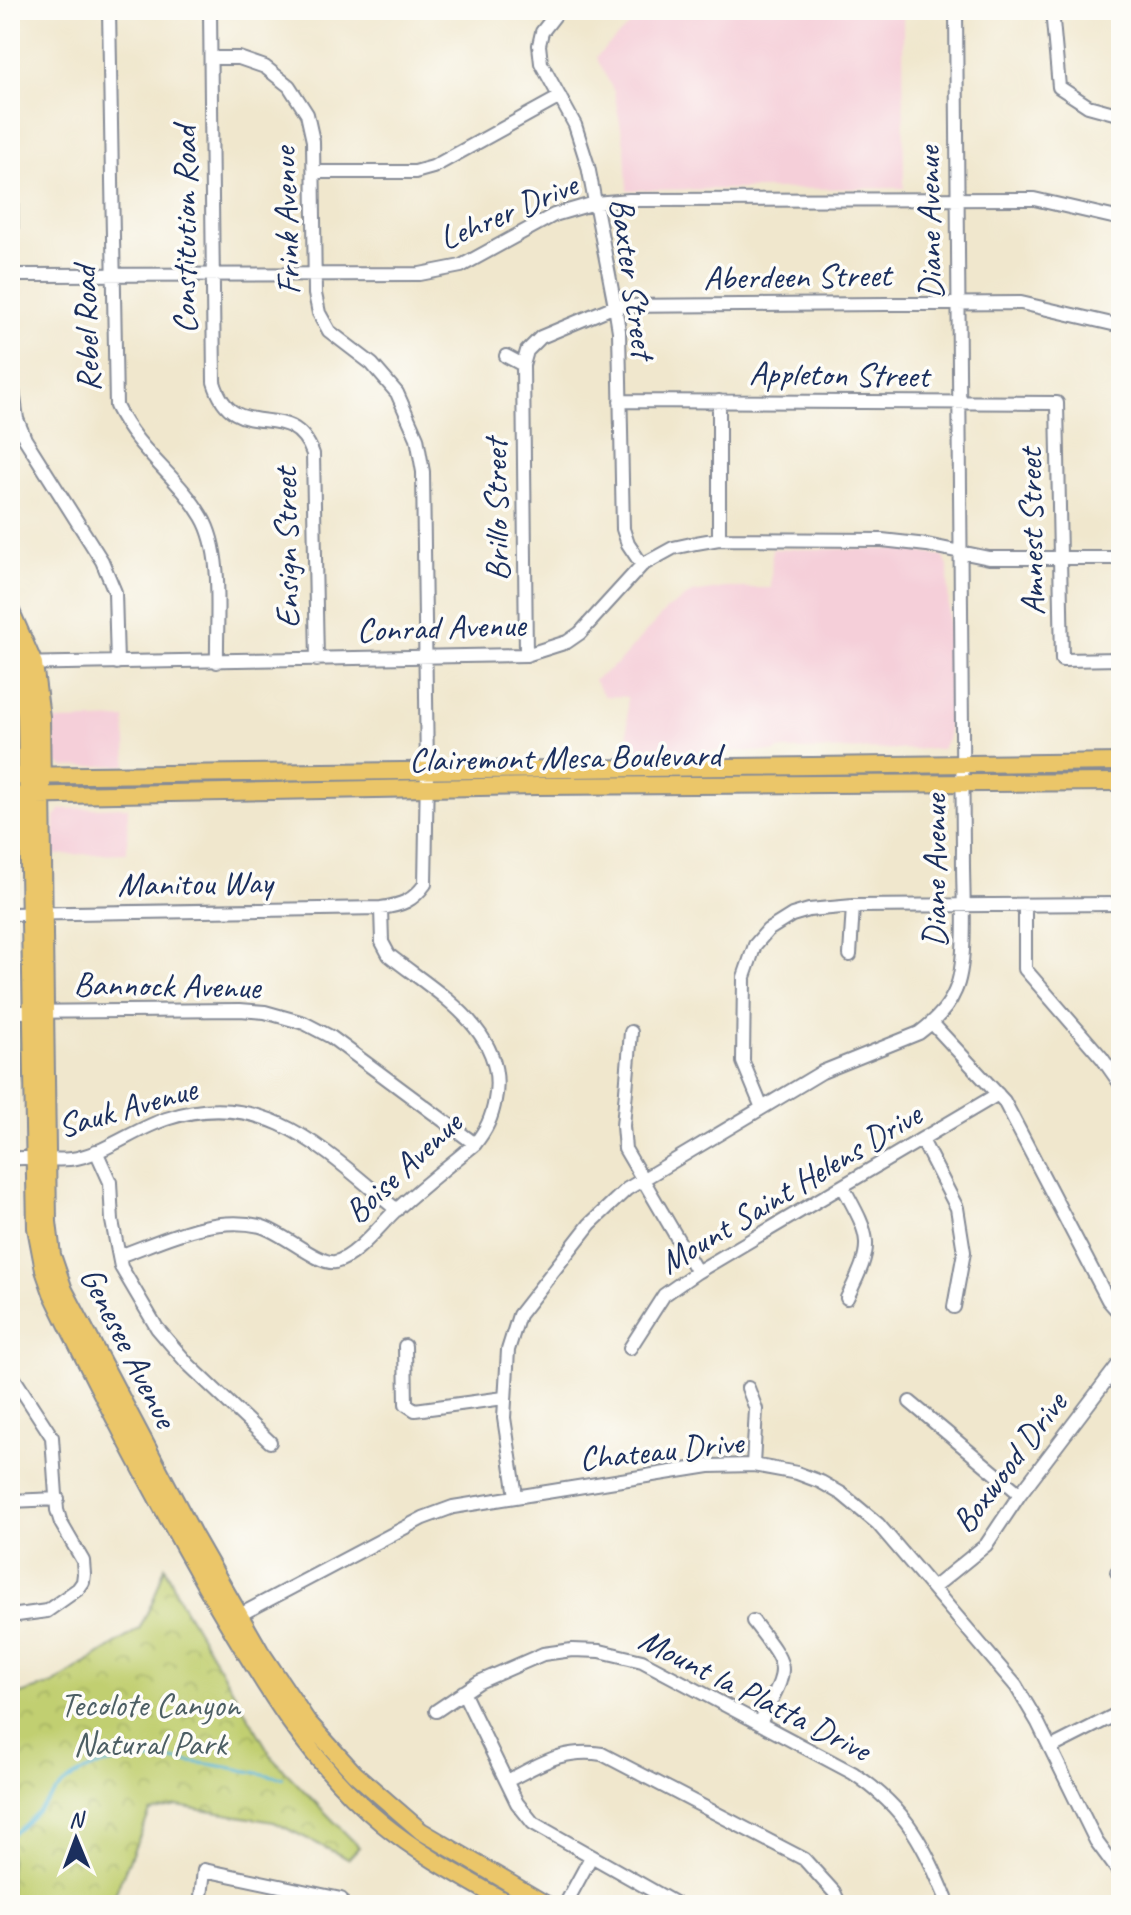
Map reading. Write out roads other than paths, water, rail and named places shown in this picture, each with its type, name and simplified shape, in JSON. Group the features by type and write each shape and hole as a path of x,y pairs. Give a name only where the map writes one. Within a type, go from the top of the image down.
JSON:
{"main road":[{"name":"Genesee Avenue","path":"10,609 21,664 35,776 40,1157 52,1255 64,1290 293,1728 318,1760 383,1824 419,1850 511,1905"},
{"name":"Genesee Avenue","path":"10,641 21,664"},
{"name":"Clairemont Mesa Boulevard","path":"10,776 1121,762"},
{"name":"Clairemont Mesa Boulevard","path":"10,796 1121,782"},
{"name":"Genesee Avenue","path":"234,1619 260,1651 307,1721 354,1773 421,1831 547,1905"}],"street":[{"name":"Rebel Road","path":"109,10 116,406 127,431 195,506 212,539 217,662"},
{"name":"Constitution Road","path":"210,10 214,382 217,396 226,408 244,419 261,421"},
{"name":"Diane Avenue","path":"516,1496 504,1418 508,1350 519,1315 590,1224 627,1189 822,1072 906,1040 932,1023 951,1000 957,987 962,965 963,783 956,10"},
{"path":"1052,10 1059,87 1088,106 1121,115"},
{"name":"Baxter Street","path":"554,11 542,32 539,45 541,63 575,125 588,166 619,331 623,529 628,544 642,565"},
{"name":"Frink Avenue","path":"211,58 239,58 265,67 289,86 307,114 313,141 314,273 319,313 329,331 372,364 397,393 417,438 423,472 428,789 425,884 418,894 403,905 381,908"},
{"path":"10,68 10,275 13,390 17,419 25,439 106,571 115,592 117,663"},
{"path":"314,172 415,172 433,167 560,97"},
{"name":"Lehrer Drive","path":"10,275 420,274 461,266 554,215 595,203 629,200 1034,199 1121,219"},
{"name":"Aberdeen Street","path":"615,306 958,302 1041,305 1121,326"},
{"path":"506,356 523,365 527,351 541,337 615,306"},
{"name":"Brillo Street","path":"523,365 526,655"},
{"name":"Appleton Street","path":"620,401 1057,403"},
{"path":"719,401 719,539"},
{"name":"Amnest Street","path":"1057,403 1062,660 1121,659"},
{"name":"Ensign Street","path":"261,421 283,422 296,427 307,438 313,454 317,660"},
{"name":"Conrad Avenue","path":"21,664 526,655 567,642 580,633 642,565 673,548 719,539 882,540 927,545 989,558 1121,558"},
{"path":"762,1108 743,1062 744,977 755,945 780,921 809,910 853,906 1121,904"},
{"path":"1025,905 1025,969 1102,1058 1121,1085"},
{"path":"850,955 853,906"},
{"name":"Manitou Way","path":"10,914 381,908"},
{"name":"Boise Avenue","path":"119,1256 209,1224 226,1223 258,1225 272,1230 321,1261 333,1263 347,1258 397,1210 475,1144 489,1125 498,1085 496,1066 487,1040 472,1021 389,955 382,942 381,908"},
{"name":"Bannock Avenue","path":"10,1012 240,1010 265,1012 304,1023 331,1037 475,1144"},
{"path":"932,1023 1004,1101 1108,1300 1121,1315"},
{"path":"631,1032 623,1126 625,1149 697,1272"},
{"name":"Mount Saint Helens Drive","path":"630,1348 664,1295 697,1272 998,1094"},
{"name":"Sauk Avenue","path":"10,1159 76,1159 165,1119 216,1109 246,1112 291,1128 316,1144 397,1210"},
{"path":"922,1140 957,1208 964,1252 954,1307"},
{"path":"96,1151 110,1182 112,1221 121,1267 157,1328 188,1364 270,1442"},
{"path":"843,1187 863,1224 867,1252 847,1298"},
{"path":"405,1346 406,1404 415,1410 504,1398"},
{"name":"Boxwood Drive","path":"933,1588 986,1545 1020,1494 1121,1361"},
{"path":"10,1372 52,1437 57,1510 83,1561 84,1574 78,1589 47,1611 10,1616"},
{"path":"748,1388 756,1409 753,1465"},
{"path":"910,1402 1020,1494"},
{"name":"Chateau Drive","path":"234,1619 423,1518 453,1507 709,1466 753,1465 797,1473 842,1494 878,1524 1016,1686 1096,1841 1121,1875"},
{"path":"10,1501 58,1499"},
{"path":"753,1621 782,1659 784,1674 760,1723"},
{"name":"Mount la Platta Drive","path":"436,1711 463,1692 518,1663 543,1654 572,1650 600,1651 642,1661 875,1787 916,1832 949,1905"},
{"path":"463,1692 517,1803 533,1823 678,1905"},
{"path":"1050,1748 1121,1712"},
{"path":"507,1781 562,1754 580,1751 602,1754 804,1859 834,1892 840,1905"},
{"path":"565,1905 591,1857"},
{"path":"200,1905 204,1870 341,1899 340,1905"}],"waterway":[{"path":"10,1836 68,1781 90,1769 115,1762 173,1760 283,1778"}],"park label":[{"name":"Tecolote Canyon Natural Park","path":"150,1724"}]}
